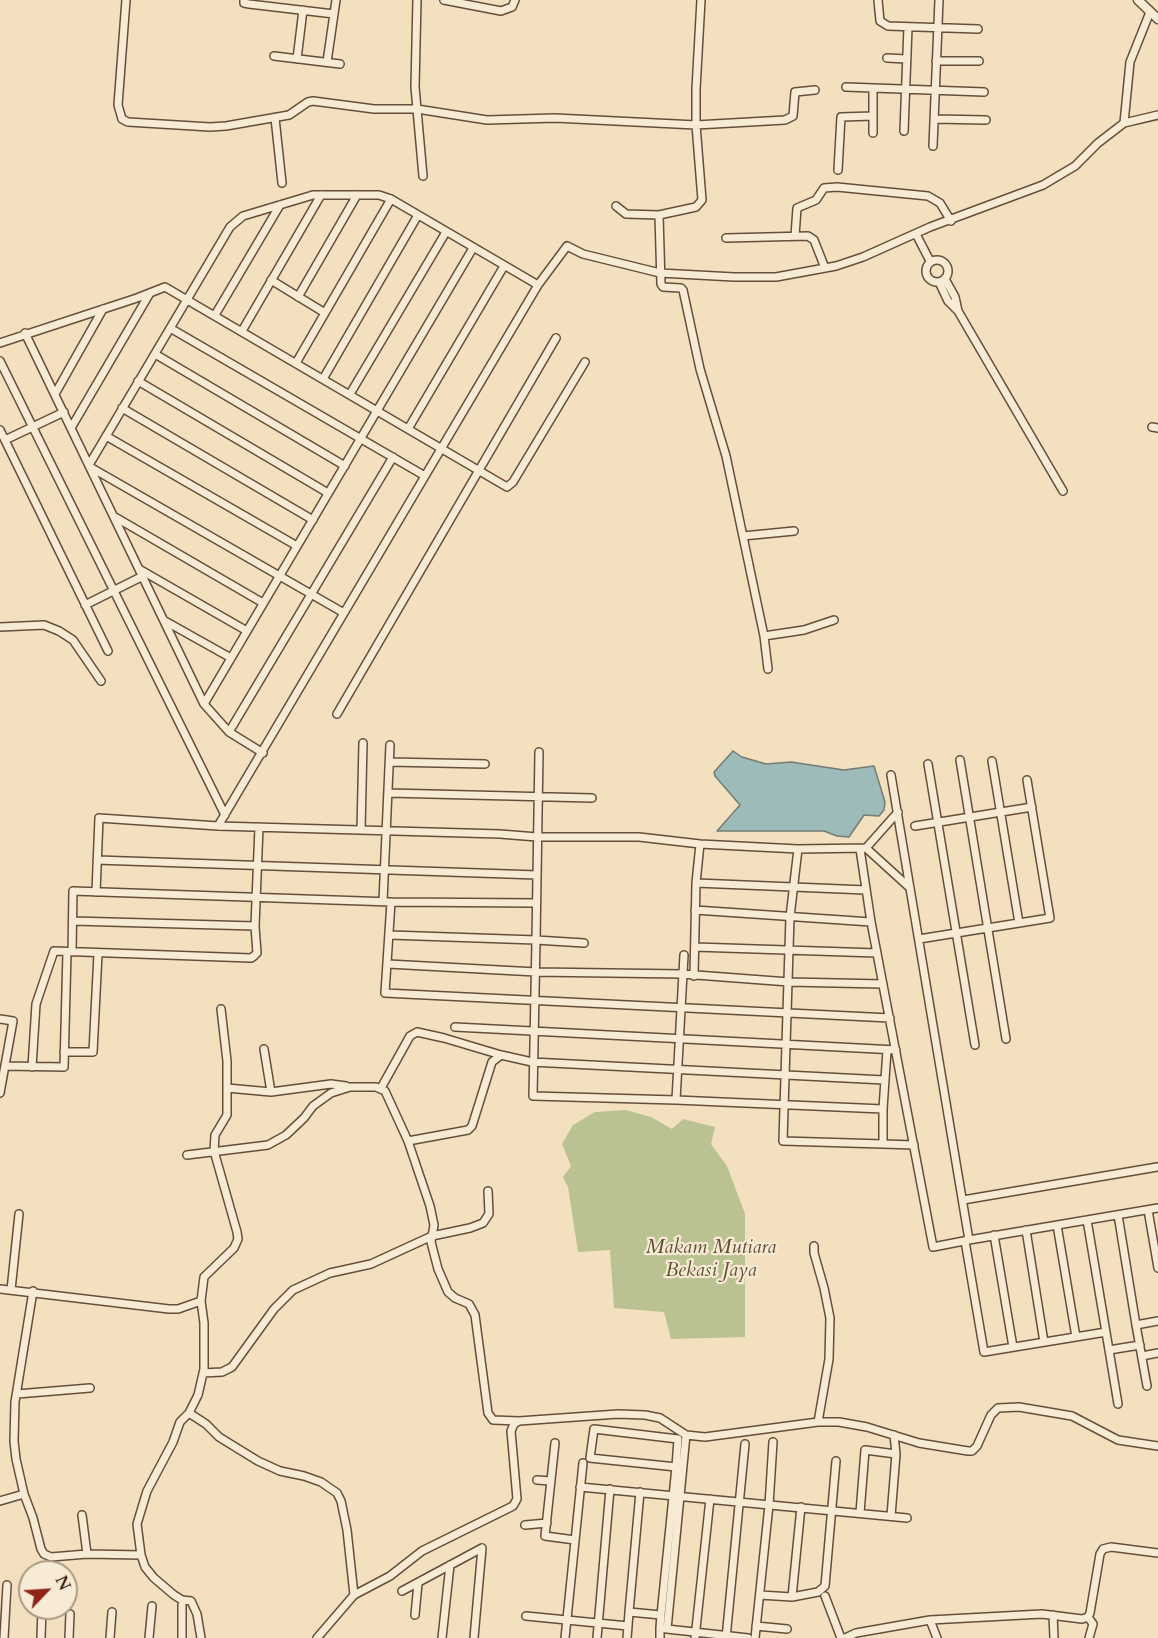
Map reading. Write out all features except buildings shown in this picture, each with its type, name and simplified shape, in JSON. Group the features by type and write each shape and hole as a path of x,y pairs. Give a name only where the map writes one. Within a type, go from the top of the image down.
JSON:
{"street":[{"path":"126,0 118,105 124,121 210,127 289,115 313,101 374,110 417,109 487,120 563,118 696,124 790,120 793,116 795,92 815,90"},
{"path":"243,0 249,4 334,14"},
{"path":"327,62 336,0"},
{"path":"417,0 415,32 417,109 423,176"},
{"path":"444,0 501,11 512,7 515,0"},
{"path":"616,206 626,214 659,215 696,207 702,200 696,124 696,62 701,0"},
{"path":"878,0 878,17 883,24 978,29"},
{"path":"933,146 939,0"},
{"path":"1138,0 1158,19"},
{"path":"297,59 303,10"},
{"path":"1124,123 1130,62 1150,12"},
{"path":"904,131 908,27"},
{"path":"274,56 340,64"},
{"path":"887,58 907,59"},
{"path":"936,61 979,62"},
{"path":"846,87 984,92"},
{"path":"873,88 873,133"},
{"path":"218,826 538,285 567,246 583,254 660,273 734,278 776,277 825,268 863,257 1043,185 1075,166 1098,143 1124,123 1158,115"},
{"path":"838,170 841,117 873,116"},
{"path":"275,118 282,183"},
{"path":"934,119 986,120"},
{"path":"795,236 797,208 816,200 824,188 837,187 928,196 940,203 951,221"},
{"path":"89,466 235,221 243,216 313,195 379,195 391,199 538,285"},
{"path":"242,331 321,195"},
{"path":"298,297 357,195"},
{"path":"296,363 391,199"},
{"path":"215,315 280,205"},
{"path":"323,379 418,215"},
{"path":"659,215 661,284 663,287 683,290 700,369 726,456 764,636 768,669"},
{"path":"350,394 446,232"},
{"path":"916,234 930,261"},
{"path":"726,238 808,236 814,240 825,268"},
{"path":"204,704 474,248"},
{"path":"937,259 943,261 947,267 948,273 942,281 933,282 928,278 925,272 930,261 937,259"},
{"path":"408,429 504,266"},
{"path":"271,280 325,313"},
{"path":"942,281 948,302 958,311 1063,491"},
{"path":"0,343 165,287 507,487 513,483 585,362"},
{"path":"71,428 151,293"},
{"path":"55,393 103,309"},
{"path":"170,328 425,476"},
{"path":"25,333 204,704 229,732 263,753"},
{"path":"337,714 556,338"},
{"path":"155,354 345,466"},
{"path":"0,361 225,815"},
{"path":"138,381 328,494"},
{"path":"123,408 313,520"},
{"path":"5,440 63,412"},
{"path":"0,430 108,651"},
{"path":"106,436 297,546"},
{"path":"229,732 393,457"},
{"path":"89,466 344,613"},
{"path":"114,517 263,603"},
{"path":"743,536 794,531"},
{"path":"85,605 114,591 141,573"},
{"path":"141,573 247,631"},
{"path":"164,620 231,658"},
{"path":"764,636 804,630 834,620"},
{"path":"0,627 44,625 59,631 73,640 101,681"},
{"path":"361,830 363,743"},
{"path":"390,745 385,870 390,935 385,993 890,1018"},
{"path":"539,752 533,1096 883,1109"},
{"path":"960,760 1006,1039"},
{"path":"992,761 1019,923"},
{"path":"390,762 485,764"},
{"path":"928,764 975,1045"},
{"path":"891,775 963,1200 984,1352 1106,1332"},
{"path":"919,939 1050,918 1027,780"},
{"path":"388,793 592,798"},
{"path":"915,826 1032,807"},
{"path":"898,813 863,849 866,890 933,1247 1158,1209"},
{"path":"96,892 99,818 218,826 537,837 639,837 700,844 798,849 863,849 910,888"},
{"path":"32,1067 36,1004 54,951 251,958 257,953 255,926 259,827"},
{"path":"693,976 696,883 700,844"},
{"path":"798,849 790,917 783,1141 914,1145"},
{"path":"98,860 537,875"},
{"path":"696,883 866,890"},
{"path":"5,1066 64,1067 73,891 387,902 536,903"},
{"path":"696,910 871,922"},
{"path":"73,921 255,926"},
{"path":"390,935 584,943"},
{"path":"695,947 877,953"},
{"path":"64,1052 93,1052 98,954"},
{"path":"676,1100 684,955"},
{"path":"388,964 536,972 683,974 789,982 884,984"},
{"path":"201,1638 197,1614 191,1601 174,1595 145,1567 137,1524 147,1491 173,1442 180,1422 189,1413 198,1395 203,1373 204,1323 201,1301 204,1277 234,1248 238,1239 214,1150 215,1135 226,1115 227,1060 221,1009"},
{"path":"0,1019 13,1021 0,1093"},
{"path":"455,1028 896,1050"},
{"path":"381,1088 410,1036 417,1032 532,1062 884,1080"},
{"path":"264,1049 271,1092"},
{"path":"883,1144 887,1050"},
{"path":"408,1141 468,1130 472,1126 492,1062 501,1055"},
{"path":"227,1088 271,1092 331,1084 381,1088 389,1097 408,1141 430,1206 434,1225 432,1250 438,1269 448,1292 469,1305 475,1315 488,1413 493,1420 519,1421 618,1414 645,1415 660,1418 686,1435 713,1437 818,1422 851,1423 919,1443 972,1451 977,1446 994,1411 1002,1407 1019,1407 1072,1416 1118,1440 1158,1446"},
{"path":"187,1155 214,1150 261,1147 274,1143 294,1128 317,1102 331,1093 350,1087"},
{"path":"963,1200 1157,1167"},
{"path":"203,1373 222,1372 232,1367 274,1309 293,1290 330,1273 371,1264 432,1236 470,1228 487,1220 488,1191"},
{"path":"1148,1210 1158,1268"},
{"path":"11,1290 19,1214"},
{"path":"1118,1215 1147,1386"},
{"path":"1087,1220 1118,1404"},
{"path":"1057,1225 1076,1337"},
{"path":"1026,1230 1044,1342"},
{"path":"994,1235 1013,1347"},
{"path":"814,1246 828,1303 830,1324 828,1369 818,1422"},
{"path":"0,1289 135,1307 178,1309 201,1301"},
{"path":"33,1292 17,1394 14,1441 24,1494 41,1549 44,1554 51,1557 87,1554 141,1555"},
{"path":"1136,1325 1158,1322"},
{"path":"1109,1350 1140,1345"},
{"path":"1142,1356 1158,1353"},
{"path":"17,1394 90,1388"},
{"path":"189,1413 206,1424 219,1437 258,1461 280,1472 304,1476 321,1482 337,1493 347,1530 354,1595"},
{"path":"317,1638 354,1595 390,1576 422,1551 513,1506 517,1499 511,1431 514,1424 519,1421"},
{"path":"660,1638 664,1628 676,1496 678,1439 594,1429 590,1458 676,1467"},
{"path":"664,1628 661,1615 686,1435"},
{"path":"891,1516 896,1454 894,1435"},
{"path":"755,1638 769,1505 772,1442"},
{"path":"555,1443 545,1536 575,1540"},
{"path":"726,1637 745,1444"},
{"path":"860,1513 865,1450 896,1454"},
{"path":"760,1595 792,1597 818,1592 825,1586 836,1461"},
{"path":"565,1638 583,1462"},
{"path":"537,1480 551,1481"},
{"path":"580,1487 907,1518"},
{"path":"597,1638 610,1489"},
{"path":"627,1638 640,1492"},
{"path":"0,1501 24,1494"},
{"path":"695,1635 710,1499"},
{"path":"792,1597 801,1507"},
{"path":"82,1515 87,1554"},
{"path":"525,1526 547,1523"},
{"path":"825,1596 843,1638 856,1633 930,1620 1053,1615 1082,1619 1088,1617 1090,1613 1100,1554 1103,1549 1111,1547 1158,1553"},
{"path":"402,1591 482,1548 474,1638"},
{"path":"442,1638 450,1565"},
{"path":"415,1616 418,1583"},
{"path":"4,1638 8,1585"},
{"path":"182,1605 182,1638"},
{"path":"149,1638 152,1606"},
{"path":"110,1638 112,1611"},
{"path":"629,1612 661,1615"},
{"path":"1053,1615 1054,1638"},
{"path":"526,1616 628,1626"},
{"path":"1088,1617 1093,1624 1089,1638"},
{"path":"41,1638 42,1620"},
{"path":"69,1638 70,1620"},
{"path":"930,1620 937,1638"},
{"path":"756,1626 788,1629"},
{"path":"664,1628 695,1635 748,1638"}],"green space":[{"name":"Makam Mutiara Bekasi Jaya","path":"626,1110 651,1117 672,1129 683,1119 715,1127 711,1144 727,1166 745,1214 745,1337 671,1339 664,1312 614,1308 610,1250 578,1252 568,1187 563,1177 571,1166 562,1144 573,1125 595,1112"}],"water":[{"path":"733,751 742,757 766,764 791,762 844,770 874,766 885,802 884,810 879,816 864,815 849,837 837,836 824,831 717,831 740,805 714,772"}]}
